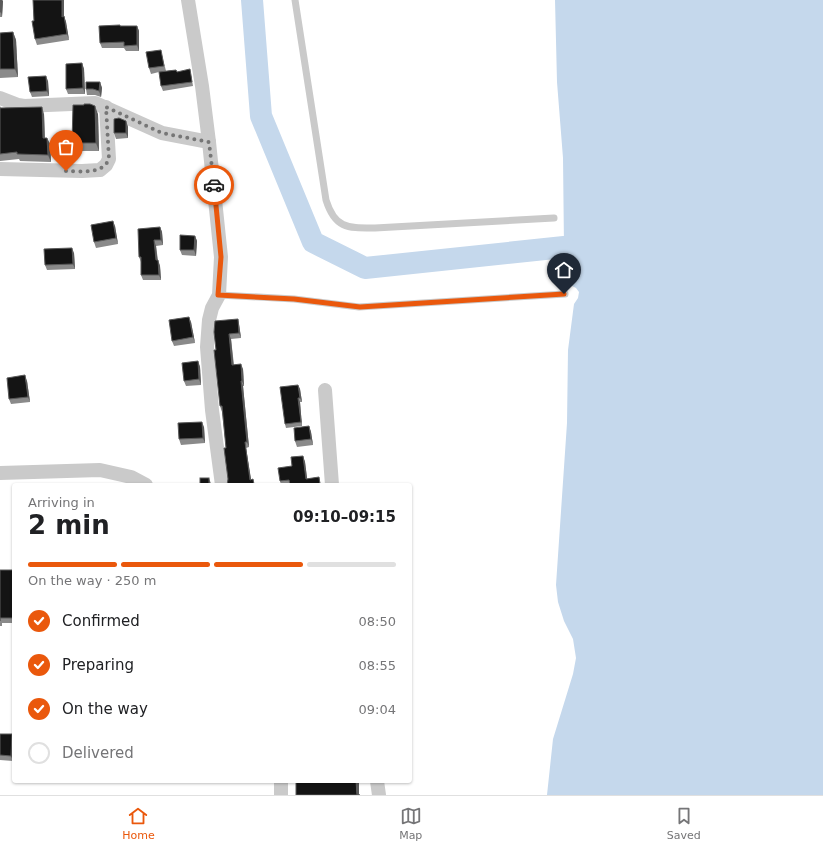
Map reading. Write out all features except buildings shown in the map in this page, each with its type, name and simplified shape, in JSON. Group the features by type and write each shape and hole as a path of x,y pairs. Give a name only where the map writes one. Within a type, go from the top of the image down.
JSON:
{"street":[{"path":"188,0 202,86 221,257 218,295 212,308 209,320 207,347 212,410 222,483"},
{"path":"0,98 18,106 89,102 95,103 162,133 209,142"},
{"path":"0,169 100,170 106,165 109,159 106,107"},
{"path":"325,390 332,483"},
{"path":"0,473 100,470 131,477 142,483"},
{"path":"281,783 281,795"},
{"path":"377,783 379,795"}],"lane":[{"path":"295,0 326,200 330,212 338,222 349,227 369,228 554,218"},
{"path":"218,295 294,299 360,307 564,294"}],"water":[{"path":"555,0 823,0 823,795 547,795 553,739 573,674 576,658 573,639 564,621 558,602 556,585 567,423 568,350 574,304 578,298 579,292 576,288 570,285 565,263 563,158 557,82"}],"waterway":[{"path":"252,0 261,116 313,242 365,268 564,247"}],"way so far":[{"path":"66,171 100,170 106,165 109,159 106,107 162,133 209,142 214,185"}],"route":[{"path":"214,185 221,257 218,295 294,299 360,307 564,294"}]}
